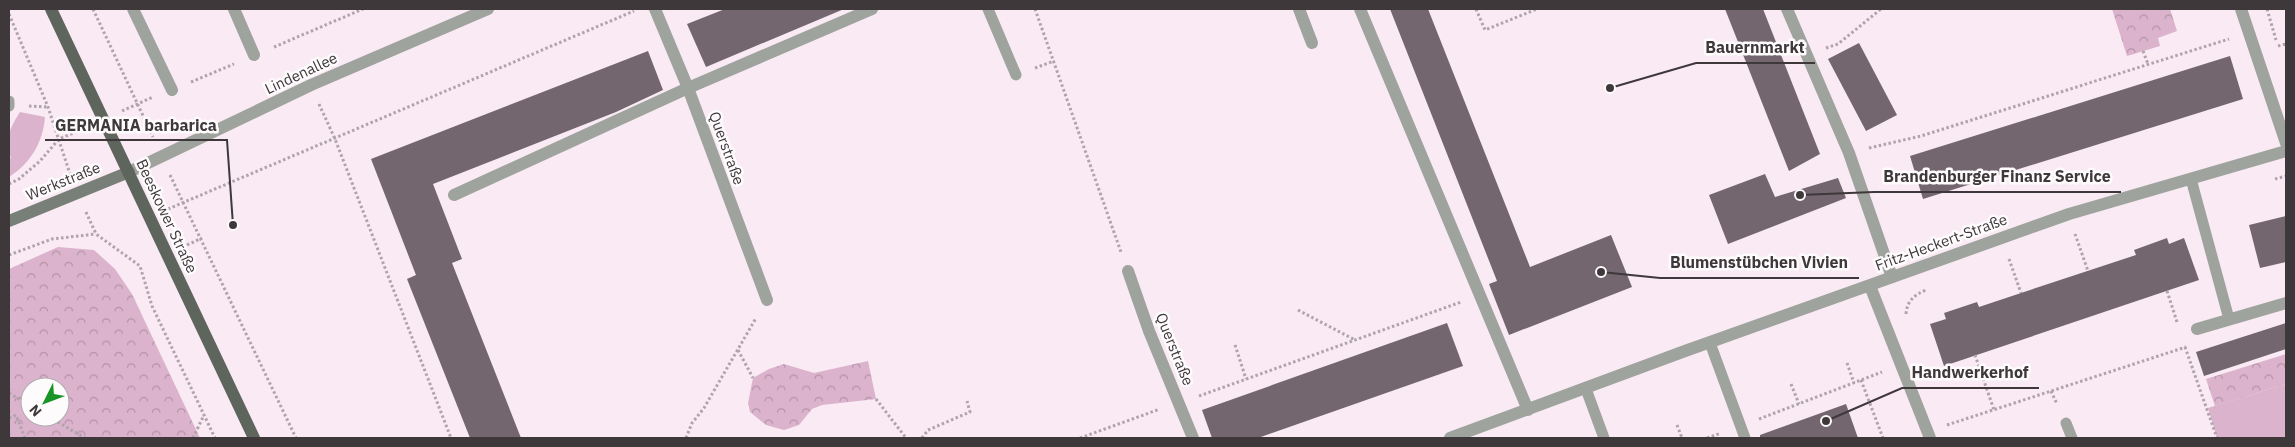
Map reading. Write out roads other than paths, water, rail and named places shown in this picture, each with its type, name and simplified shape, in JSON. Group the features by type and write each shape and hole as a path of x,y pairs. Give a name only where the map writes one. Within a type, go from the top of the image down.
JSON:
{"main road":[{"name":"Beeskower Straße","path":"51,9 254,438"}],"street":[{"path":"134,9 172,90"},
{"path":"234,9 254,55"},
{"name":"Lindenallee","path":"129,172 311,85 488,9"},
{"name":"Querstraße","path":"655,9 688,88 767,300"},
{"path":"454,195 688,88 872,9"},
{"path":"1299,9 1312,43"},
{"path":"1360,9 1528,410"},
{"path":"1787,9 1849,153 1892,277"},
{"path":"2241,9 2286,143"},
{"name":"Fritz-Heckert-Straße","path":"1450,438 2069,214 2286,151"},
{"name":"Werkstraße","path":"9,221 76,192 129,172"},
{"name":"Querstraße","path":"1128,271 1149,331 1193,438"},
{"path":"1870,286 1930,438"},
{"path":"2197,329 2286,303"}],"lane":[{"path":"988,9 1016,75"},
{"path":"9,100 9,106"},
{"path":"2191,179 2229,319"},
{"path":"1710,343 1745,438"},
{"path":"1586,389 1604,438"},
{"path":"2066,423 2072,438"}],"place":[{"name":"Bauernmarkt","path":"1610,88"},
{"name":"Brandenburger Finanz Service","path":"1800,195"},
{"name":"GERMANIA barbarica","path":"233,225"},
{"name":"Blumenstübchen Vivien","path":"1601,272"},
{"name":"Handwerkerhof","path":"1826,421"}]}
